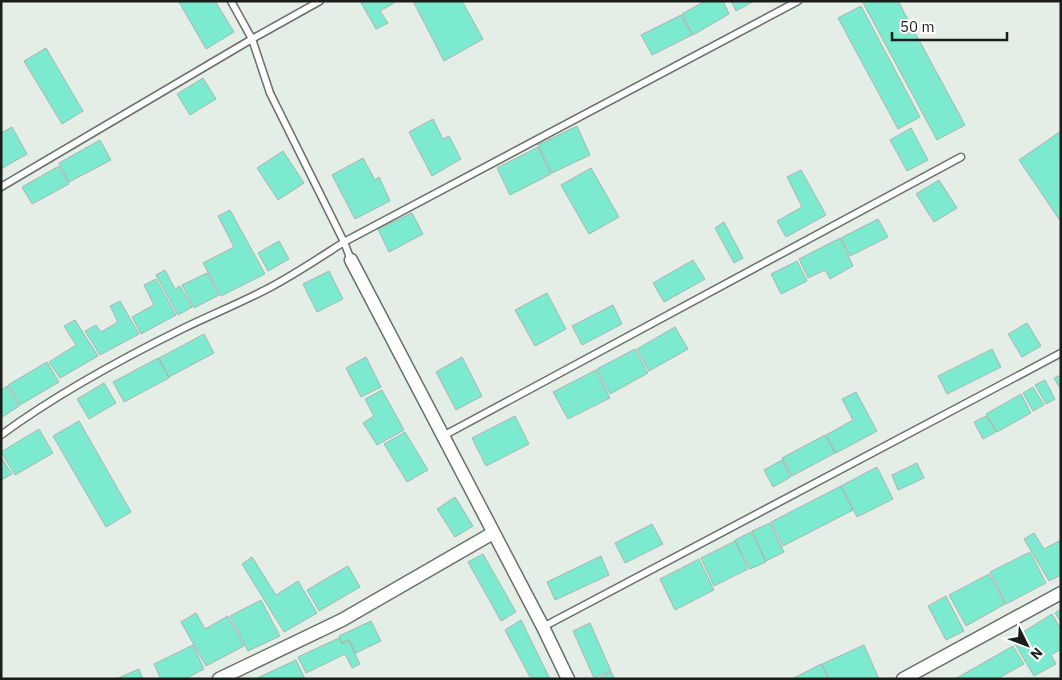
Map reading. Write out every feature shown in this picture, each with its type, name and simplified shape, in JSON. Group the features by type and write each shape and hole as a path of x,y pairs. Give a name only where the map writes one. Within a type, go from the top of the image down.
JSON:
{"street":[{"path":"350,260 543,627 568,679"},
{"path":"219,679 342,620 493,533"},
{"path":"903,679 1061,593"}],"lane":[{"path":"231,1 252,39 270,93 344,242 350,260"},
{"path":"1,187 320,1"},
{"path":"1,435 25,417 106,368 184,328 266,290 344,242 798,1"},
{"path":"443,436 961,158"},
{"path":"543,627 1061,353"}],"building":[{"path":"180,1 215,1 234,32 206,49"},
{"path":"360,1 393,1 394,3 380,11 388,23 376,29"},
{"path":"413,1 462,1 483,39 444,61"},
{"path":"705,1 723,1 729,14 693,35 682,14"},
{"path":"731,1 754,1 736,11"},
{"path":"862,1 898,1 965,125 937,140"},
{"path":"861,6 920,117 898,129 838,18"},
{"path":"681,15 692,35 652,55 641,35"},
{"path":"46,48 83,111 62,124 24,61"},
{"path":"203,78 216,99 190,115 177,94"},
{"path":"433,119 443,139 449,136 461,159 432,176 409,132"},
{"path":"577,126 590,155 552,173 538,145"},
{"path":"12,127 27,154 1,169 1,133"},
{"path":"911,128 928,160 907,171 890,140"},
{"path":"1061,131 1061,222 1019,160"},
{"path":"100,140 111,160 69,182 59,163"},
{"path":"538,147 551,174 510,195 497,168"},
{"path":"283,151 304,183 278,200 257,168"},
{"path":"363,158 375,180 379,177 390,201 355,219 332,175"},
{"path":"59,166 69,184 32,204 22,187"},
{"path":"591,168 619,217 589,234 561,185"},
{"path":"801,170 826,215 786,237 777,221 802,207 787,177"},
{"path":"939,180 957,208 934,222 916,194"},
{"path":"230,210 265,274 221,296 203,263 234,247 218,216"},
{"path":"412,213 423,234 389,252 378,229"},
{"path":"878,219 888,237 850,256 841,238"},
{"path":"724,222 743,258 734,263 715,228"},
{"path":"840,238 853,266 830,279 825,270 808,278 799,259"},
{"path":"279,241 289,259 268,271 258,253"},
{"path":"693,260 705,279 664,302 653,283"},
{"path":"797,261 807,281 781,294 771,274"},
{"path":"165,270 175,289 180,286 192,307 178,315 156,275"},
{"path":"329,271 343,299 317,312 303,284"},
{"path":"207,273 219,295 194,308 182,285"},
{"path":"156,279 176,315 141,334 132,317 154,305 144,285"},
{"path":"547,293 566,329 535,346 515,310"},
{"path":"120,301 139,334 100,355 85,331 96,325 101,332 118,322 110,306"},
{"path":"613,305 622,324 582,345 572,326"},
{"path":"75,320 98,356 60,378 49,362 76,345 64,326"},
{"path":"1027,323 1041,346 1022,357 1008,334"},
{"path":"675,327 688,349 649,371 637,349"},
{"path":"204,334 214,353 169,377 159,358"},
{"path":"635,349 648,373 610,394 597,369"},
{"path":"992,349 1001,367 947,394 938,376"},
{"path":"366,357 381,387 361,397 346,368"},
{"path":"462,357 482,396 456,410 436,372"},
{"path":"158,358 169,378 124,402 113,382"},
{"path":"47,362 59,382 20,405 8,385"},
{"path":"596,370 610,398 568,419 553,392"},
{"path":"1061,375 1061,390 1054,378"},
{"path":"1045,380 1055,399 1046,404 1035,385"},
{"path":"104,383 116,403 89,419 77,399"},
{"path":"7,386 19,406 1,418 1,390"},
{"path":"1033,387 1044,405 1033,411 1023,393"},
{"path":"382,390 404,430 377,445 363,423 374,416 365,399"},
{"path":"856,392 877,431 836,453 826,435 853,420 842,399"},
{"path":"1021,394 1031,413 997,432 986,414"},
{"path":"515,416 529,444 486,466 472,438"},
{"path":"986,416 996,432 983,439 974,422"},
{"path":"79,421 131,512 106,527 53,436"},
{"path":"39,429 53,453 15,475 1,452"},
{"path":"405,432 428,470 407,482 384,444"},
{"path":"825,435 835,453 792,476 782,458"},
{"path":"1,457 12,474 1,480"},
{"path":"782,460 791,477 773,487 764,470"},
{"path":"917,463 924,478 898,490 892,475"},
{"path":"877,467 893,499 857,517 841,486"},
{"path":"841,486 853,510 783,546 771,522"},
{"path":"455,497 473,526 455,537 437,509"},
{"path":"770,523 784,552 766,561 752,531"},
{"path":"652,524 663,544 625,563 615,543"},
{"path":"751,532 766,562 750,569 735,540"},
{"path":"1034,533 1044,549 1061,540 1061,575 1049,581 1024,539"},
{"path":"735,541 748,569 714,586 701,558"},
{"path":"1030,552 1046,583 1006,604 990,572"},
{"path":"483,554 516,612 501,621 468,562"},
{"path":"601,556 609,575 555,600 547,582"},
{"path":"252,557 276,595 298,581 317,613 284,632 242,564"},
{"path":"699,559 714,590 675,610 660,579"},
{"path":"348,566 360,587 319,611 307,590"},
{"path":"989,574 1005,604 966,626 949,595"},
{"path":"946,596 964,631 946,640 928,606"},
{"path":"261,600 280,636 248,651 230,616"},
{"path":"1061,609 1061,622 1055,613"},
{"path":"196,613 205,629 228,616 244,646 206,666 181,622"},
{"path":"1052,614 1061,629 1061,649 1051,655 1056,664 1034,676 1012,639"},
{"path":"521,620 550,679 531,679 505,630"},
{"path":"371,621 381,641 356,653 349,640 342,643 339,636"},
{"path":"590,623 611,671 594,678 573,631"},
{"path":"339,638 342,644 349,641 360,664 352,668 345,654 306,673 298,657"},
{"path":"193,645 204,669 185,679 161,679 154,664"},
{"path":"864,645 879,679 829,679 822,664"},
{"path":"1013,646 1024,664 997,679 955,679"},
{"path":"296,660 305,679 257,679 257,678"},
{"path":"821,664 828,679 792,679"},
{"path":"139,669 143,679 116,679"},
{"path":"611,672 615,679 597,679"}]}
